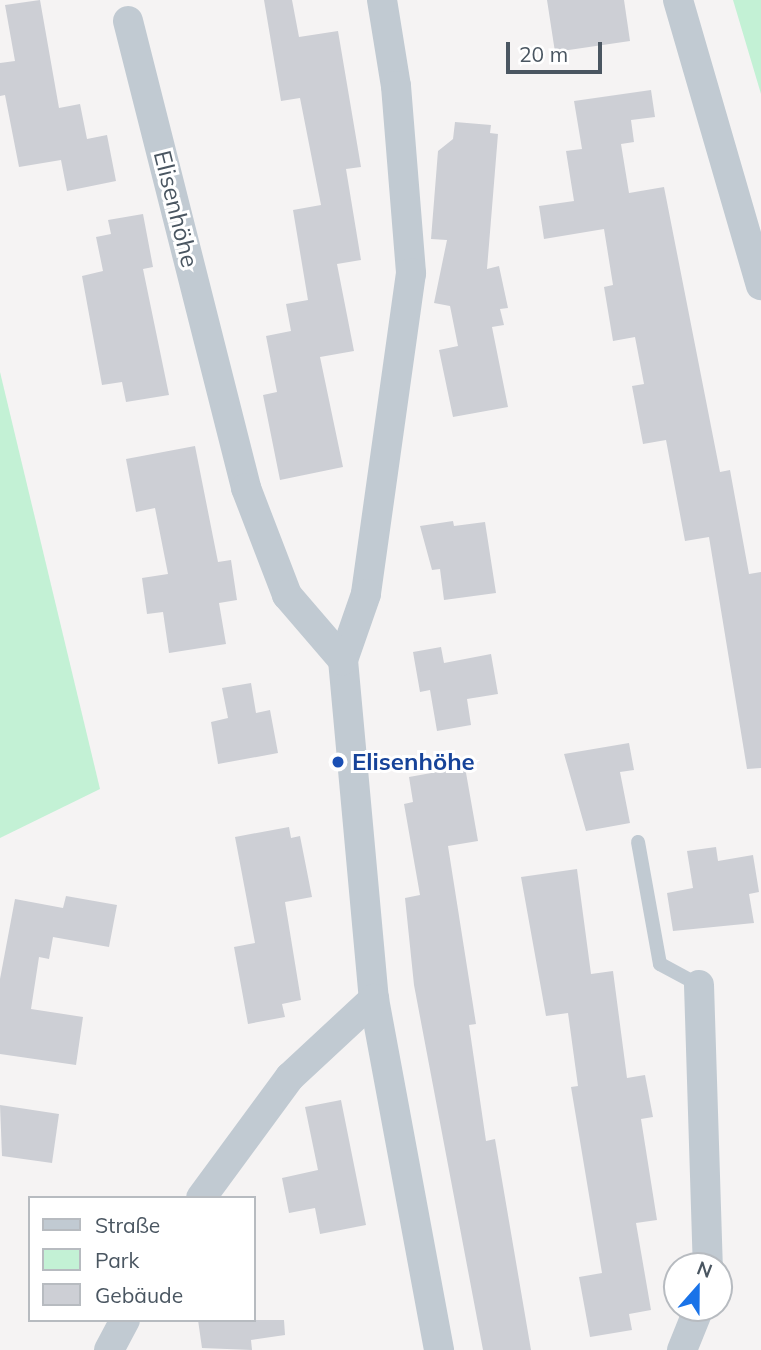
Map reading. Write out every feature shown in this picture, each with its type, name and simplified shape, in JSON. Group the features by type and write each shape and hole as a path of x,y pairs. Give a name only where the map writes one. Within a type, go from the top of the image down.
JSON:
{"street":[{"path":"382,0 396,86 411,273 366,594 343,660 373,999 439,1350"},
{"path":"678,0 761,285"},
{"name":"Elisenhöhe","path":"128,21 246,488 287,595 343,660"},
{"path":"699,985 708,1252"},
{"path":"202,1196 290,1077 373,999"},
{"path":"109,1350 124,1322"},
{"path":"681,1350 693,1322"}],"lane":[{"path":"638,842 660,964 699,985"}],"green space":[{"path":"733,0 761,0 761,94 736,10"},
{"path":"0,372 100,789 0,838"}],"building":[{"path":"40,0 59,108 80,104 87,139 107,135 116,181 67,191 61,160 19,167 5,95 0,96 0,63 15,61 5,5"},
{"path":"264,0 292,0 299,37 338,31 361,167 346,169 361,260 337,264 354,351 320,357 343,467 280,480 263,395 277,392 266,336 291,331 286,304 308,300 293,210 321,205 300,98 281,101"},
{"path":"547,0 624,0 630,41 555,52"},
{"path":"651,90 655,117 631,120 634,142 621,144 629,193 664,187 720,472 730,470 749,574 761,572 761,768 747,769 709,537 685,541 666,440 643,444 632,386 644,384 635,337 613,341 604,287 613,285 604,229 544,239 539,206 574,201 566,151 582,149 574,101"},
{"path":"455,122 491,125 490,133 498,134 487,269 499,266 508,308 500,309 504,325 492,327 508,407 453,417 439,350 458,346 450,306 434,303 447,240 431,239 438,151 453,139"},
{"path":"143,214 153,267 143,269 169,395 126,402 122,382 102,385 82,276 103,271 96,237 111,234 108,220"},
{"path":"195,446 218,562 231,560 237,600 219,603 226,644 169,653 163,612 147,614 142,578 168,574 155,508 136,512 126,459"},
{"path":"453,521 454,526 485,522 496,593 444,600 440,569 432,570 420,526"},
{"path":"441,647 444,663 491,654 498,694 467,699 471,725 437,731 430,690 420,692 413,652"},
{"path":"251,683 256,713 270,710 278,753 218,764 211,722 228,718 222,688"},
{"path":"629,743 634,770 620,772 630,823 586,831 564,754"},
{"path":"465,767 478,841 448,846 476,1024 469,1025 486,1141 495,1139 531,1350 483,1350 414,985 405,898 420,895 404,804 413,802 409,777"},
{"path":"289,827 291,838 300,836 312,897 285,902 301,1000 282,1004 285,1017 248,1024 234,947 255,943 235,837"},
{"path":"716,847 718,861 753,855 759,892 749,894 754,923 673,931 667,893 693,888 687,851"},
{"path":"577,869 591,974 613,971 627,1078 645,1075 653,1117 641,1119 657,1220 636,1223 651,1310 629,1314 632,1330 590,1337 579,1277 602,1273 571,1087 578,1086 568,1013 546,1016 521,877"},
{"path":"66,896 117,905 109,947 53,937 49,959 39,957 31,1009 83,1017 76,1065 0,1054 0,979 15,899 63,908"},
{"path":"341,1100 366,1225 320,1234 315,1208 289,1213 282,1178 318,1170 305,1107"},
{"path":"0,1105 59,1114 52,1163 2,1156"},
{"path":"284,1320 285,1335 251,1340 252,1350 202,1348 198,1322"}],"place":[{"name":"Elisenhöhe","path":"338,762"}]}
